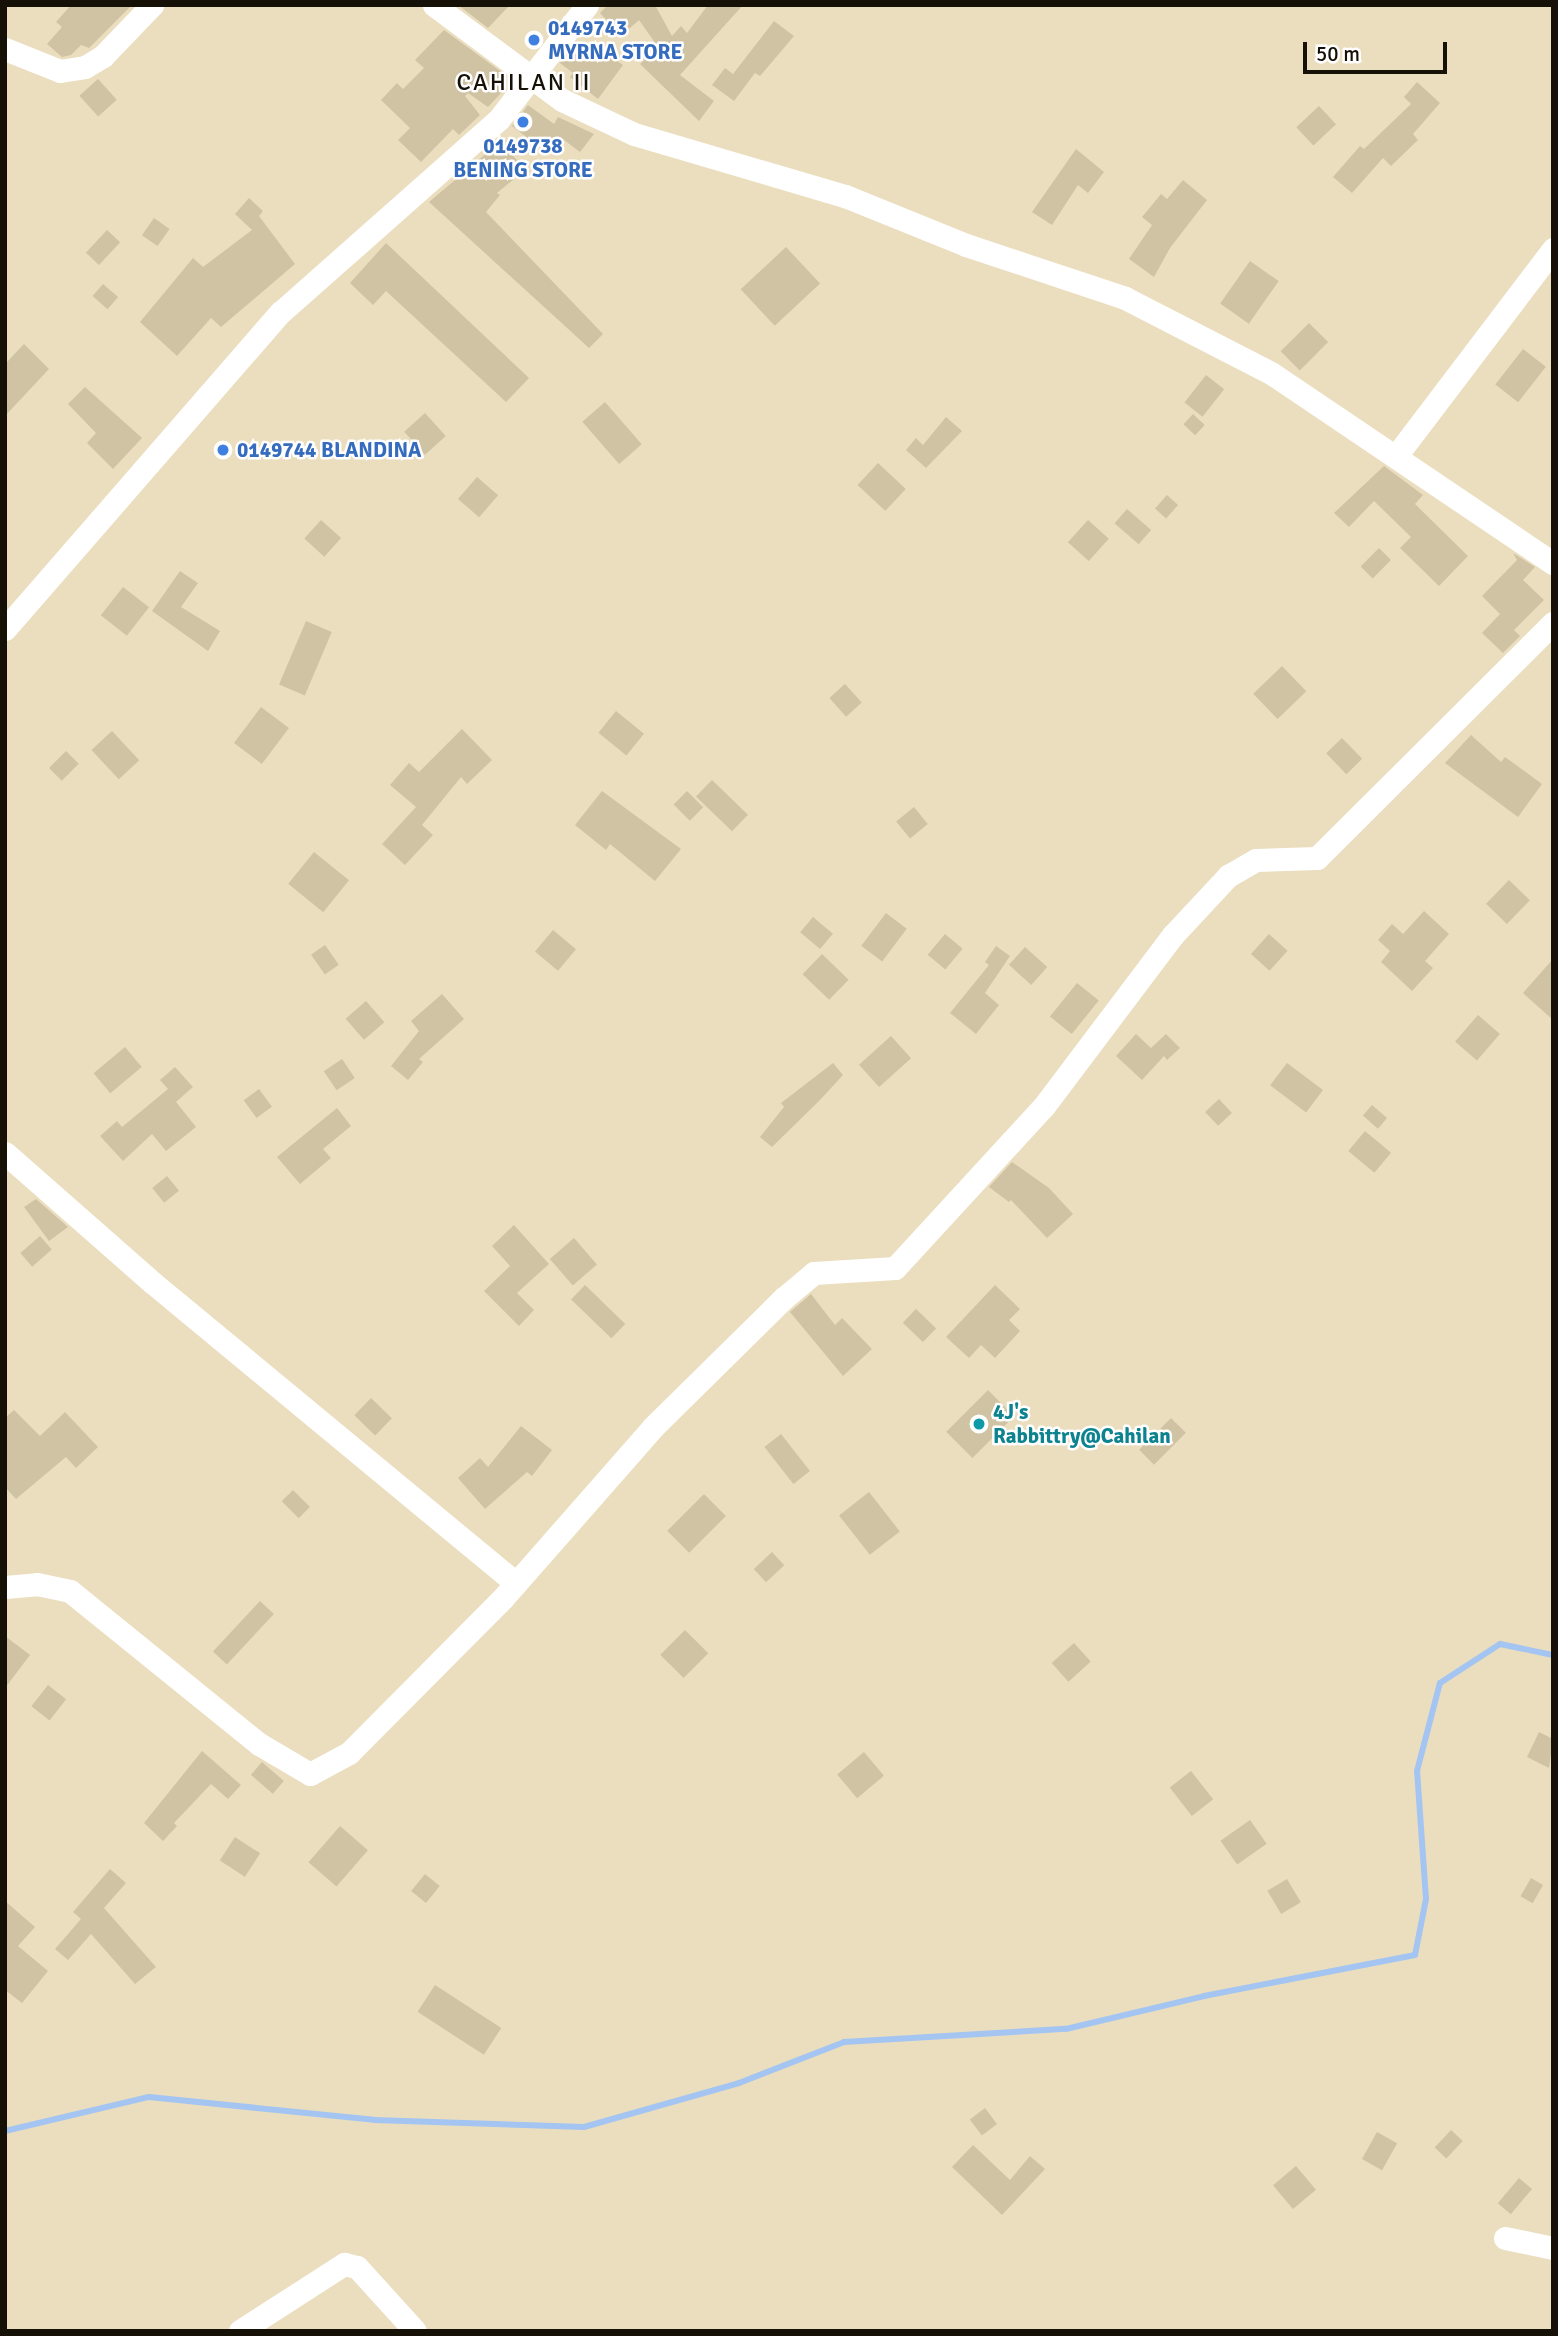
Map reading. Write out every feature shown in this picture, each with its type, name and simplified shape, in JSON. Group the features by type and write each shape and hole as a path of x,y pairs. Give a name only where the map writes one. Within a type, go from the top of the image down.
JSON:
{"street":[{"path":"5,49 60,71 85,67 103,56 152,5"},
{"path":"435,5 562,100 634,134 845,196 966,245 1125,298 1271,373 1553,563"},
{"path":"5,629 40,584 281,312 499,119 587,5"},
{"path":"1396,456 1553,248"},
{"path":"5,1587 37,1584 70,1591 258,1744 310,1774 349,1753 516,1583 653,1427 784,1298 814,1273 895,1268 1044,1106 1173,935 1228,876 1256,860 1317,858 1553,623"},
{"path":"5,1153 153,1283 516,1583"},
{"path":"1505,2238 1553,2248"},
{"path":"240,2331 344,2263 357,2267 415,2331"}],"building":[{"path":"71,5 132,5 89,48 81,45 71,55 62,57 47,44 62,27 56,22"},
{"path":"458,5 510,5 488,28"},
{"path":"608,5 655,5 672,36 681,26 687,33 708,5 743,5 680,75 714,101 699,121 640,64 658,47 639,20 621,36 600,13"},
{"path":"774,21 794,36 760,76 755,73 734,101 712,85 725,68 733,74"},
{"path":"444,30 507,76 498,86 503,91 488,107 468,93 465,96 480,115 459,135 453,129 421,162 398,140 410,128 381,100 397,83 403,89 424,68 415,60"},
{"path":"576,42 606,61 610,56 623,65 598,99 570,77 573,73 560,63"},
{"path":"98,79 117,100 98,117 79,96"},
{"path":"1417,82 1440,103 1413,134 1418,140 1391,166 1383,158 1352,193 1333,177 1360,146 1364,149 1411,104 1404,97"},
{"path":"528,105 554,124 558,117 594,134 580,152 560,137 548,153 512,126"},
{"path":"1319,106 1336,124 1313,145 1296,127"},
{"path":"501,141 525,170 497,193 500,195 486,212 603,334 589,348 429,202"},
{"path":"1076,149 1104,172 1088,193 1078,185 1052,225 1032,212"},
{"path":"1183,180 1207,200 1170,248 1154,277 1129,259 1152,225 1142,217 1161,194 1167,199"},
{"path":"249,198 263,211 259,216 295,264 221,327 211,318 177,356 140,322 193,258 203,267 252,230 235,214"},
{"path":"154,218 170,229 158,246 142,235"},
{"path":"107,230 120,242 99,265 86,253"},
{"path":"386,243 529,378 506,402 386,291 373,305 350,283"},
{"path":"786,247 820,284 775,326 741,289"},
{"path":"1250,261 1279,281 1249,324 1220,304"},
{"path":"103,284 118,297 108,309 93,296"},
{"path":"1309,323 1328,342 1300,370 1281,351"},
{"path":"24,344 49,369 5,416 5,364"},
{"path":"1523,349 1546,367 1518,402 1495,384"},
{"path":"1206,375 1224,389 1203,417 1184,403"},
{"path":"85,387 142,438 113,469 87,443 96,433 68,404"},
{"path":"605,402 642,444 619,464 582,422"},
{"path":"425,413 446,436 425,455 404,432"},
{"path":"1193,414 1205,425 1195,435 1183,424"},
{"path":"946,417 962,431 926,468 906,450 916,438 923,445"},
{"path":"878,463 906,489 885,511 858,485"},
{"path":"1384,466 1423,495 1415,504 1468,556 1439,586 1400,548 1411,537 1374,501 1349,527 1334,513"},
{"path":"477,477 498,495 479,517 458,499"},
{"path":"1167,495 1178,505 1166,518 1155,508"},
{"path":"1127,509 1151,530 1139,544 1115,523"},
{"path":"321,520 341,538 324,557 304,539"},
{"path":"1088,520 1109,539 1089,561 1068,542"},
{"path":"1379,548 1391,560 1373,578 1361,566"},
{"path":"1513,553 1535,567 1523,580 1544,600 1514,630 1520,636 1503,653 1482,633 1500,614 1482,596 1517,560"},
{"path":"180,571 198,583 181,607 220,631 208,651 152,611"},
{"path":"123,587 149,607 127,636 101,615"},
{"path":"306,621 332,632 305,695 279,685"},
{"path":"1282,666 1306,691 1278,719 1253,694"},
{"path":"845,684 862,703 846,717 829,698"},
{"path":"261,707 289,728 262,764 234,743"},
{"path":"616,711 644,734 626,755 598,733"},
{"path":"462,729 492,760 467,784 461,777 422,825 433,835 405,865 382,844 416,807 390,785 409,763 419,772"},
{"path":"112,731 139,760 119,779 92,750"},
{"path":"1471,735 1501,762 1505,757 1542,784 1518,817 1445,763"},
{"path":"1342,738 1362,759 1346,774 1326,753"},
{"path":"66,751 79,764 62,781 49,768"},
{"path":"712,780 748,815 732,831 696,797"},
{"path":"602,791 681,849 655,881 610,844 606,850 575,825"},
{"path":"687,791 703,807 690,821 674,804"},
{"path":"914,807 928,824 910,839 896,821"},
{"path":"314,852 349,880 323,912 288,884"},
{"path":"1509,880 1530,900 1507,924 1486,904"},
{"path":"1424,911 1449,934 1425,961 1433,968 1412,991 1381,962 1390,951 1378,940 1392,924 1403,934"},
{"path":"886,913 907,929 882,961 861,946"},
{"path":"813,917 833,934 820,949 800,932"},
{"path":"553,930 576,949 558,971 535,951"},
{"path":"945,934 963,949 945,969 928,955"},
{"path":"1269,934 1288,951 1270,971 1251,954"},
{"path":"325,945 339,965 325,974 311,955"},
{"path":"996,946 1010,956 985,993 999,1005 976,1034 950,1013 989,965 985,962"},
{"path":"1025,947 1047,967 1031,985 1009,965"},
{"path":"822,954 849,980 829,1000 803,974"},
{"path":"1553,959 1553,1020 1523,993"},
{"path":"1077,983 1099,1001 1072,1034 1050,1016"},
{"path":"442,994 464,1019 419,1059 423,1062 408,1080 391,1066 419,1031 411,1021"},
{"path":"366,1001 384,1022 364,1040 346,1019"},
{"path":"1478,1015 1500,1034 1477,1060 1455,1041"},
{"path":"1136,1034 1151,1048 1166,1034 1180,1048 1167,1060 1164,1056 1142,1080 1116,1056"},
{"path":"891,1036 911,1058 879,1087 859,1065"},
{"path":"125,1047 142,1067 110,1093 94,1073"},
{"path":"342,1059 355,1078 337,1090 324,1071"},
{"path":"833,1063 843,1075 819,1101 772,1147 760,1137 784,1107 781,1103"},
{"path":"1287,1063 1323,1090 1306,1112 1270,1085"},
{"path":"175,1067 193,1087 176,1102 196,1127 166,1151 152,1134 123,1161 100,1136 117,1121 122,1127 168,1089 160,1080"},
{"path":"259,1089 272,1107 257,1118 244,1100"},
{"path":"1219,1099 1232,1113 1218,1126 1205,1112"},
{"path":"1372,1105 1387,1118 1378,1129 1363,1116"},
{"path":"337,1108 351,1126 323,1149 331,1158 300,1184 277,1157"},
{"path":"1365,1131 1391,1153 1374,1173 1348,1151"},
{"path":"1012,1162 1049,1188 1073,1214 1047,1238 1011,1200 1009,1202 989,1187"},
{"path":"167,1176 179,1191 164,1203 152,1188"},
{"path":"36,1199 68,1227 49,1241 24,1207"},
{"path":"514,1225 549,1264 517,1293 534,1310 519,1326 484,1291 510,1266 492,1246"},
{"path":"40,1236 52,1250 32,1267 20,1253"},
{"path":"574,1238 597,1264 573,1285 550,1259"},
{"path":"585,1285 625,1324 611,1338 571,1299"},
{"path":"995,1285 1020,1309 1009,1320 1020,1331 995,1358 981,1345 969,1358 946,1337"},
{"path":"811,1294 835,1325 842,1318 872,1349 843,1376 790,1312"},
{"path":"916,1309 936,1328 923,1342 903,1323"},
{"name":"4J's Rabbittry@Cahilan","path":"988,1390 1014,1416 972,1458 946,1432"},
{"path":"371,1398 392,1418 375,1435 354,1415"},
{"path":"14,1410 40,1436 65,1412 98,1447 76,1468 66,1457 16,1499 5,1487 5,1418"},
{"path":"1171,1418 1186,1433 1154,1465 1139,1450"},
{"path":"521,1426 552,1450 532,1476 527,1472 485,1509 458,1478 480,1458 488,1467"},
{"path":"781,1434 810,1471 793,1484 764,1447"},
{"path":"293,1490 310,1507 299,1518 282,1501"},
{"path":"869,1492 900,1531 870,1555 839,1515"},
{"path":"704,1494 726,1516 689,1553 667,1531"},
{"path":"772,1552 784,1565 766,1582 754,1569"},
{"path":"260,1601 274,1614 227,1664 213,1651"},
{"path":"685,1630 708,1653 684,1678 660,1655"},
{"path":"5,1636 30,1655 5,1688"},
{"path":"1074,1643 1091,1662 1068,1682 1052,1663"},
{"path":"48,1685 66,1699 50,1720 31,1706"},
{"path":"1539,1732 1553,1739 1549,1768 1527,1757"},
{"path":"202,1751 241,1785 228,1799 211,1784 174,1823 177,1826 163,1841 144,1823"},
{"path":"864,1752 884,1776 857,1798 837,1774"},
{"path":"262,1762 284,1781 273,1794 251,1775"},
{"path":"1191,1771 1213,1799 1192,1816 1170,1788"},
{"path":"1250,1820 1267,1844 1237,1864 1221,1841"},
{"path":"340,1826 368,1850 336,1887 309,1862"},
{"path":"235,1837 260,1853 245,1877 220,1860"},
{"path":"110,1869 126,1883 104,1908 156,1967 135,1984 91,1934 68,1960 55,1949 81,1919 73,1912"},
{"path":"425,1874 440,1886 426,1903 411,1891"},
{"path":"1531,1878 1543,1885 1533,1903 1520,1896"},
{"path":"1287,1879 1301,1902 1281,1914 1267,1891"},
{"path":"5,1901 35,1927 18,1946 48,1971 22,2003 5,1990"},
{"path":"435,1985 501,2028 484,2055 418,2012"},
{"path":"985,2108 997,2124 982,2135 970,2119"},
{"path":"1451,2130 1463,2141 1446,2158 1435,2148"},
{"path":"1377,2132 1397,2143 1382,2170 1362,2159"},
{"path":"973,2145 1010,2180 1030,2156 1045,2169 1002,2215 952,2167"},
{"path":"1296,2166 1316,2190 1293,2209 1273,2185"},
{"path":"1519,2178 1532,2189 1511,2214 1498,2203"}],"waterway":[{"path":"5,2131 149,2097 374,2120 584,2127 739,2083 844,2042 1066,2029 1204,1996 1415,1955 1426,1899 1417,1771 1440,1683 1500,1644 1553,1655"}],"place":[{"name":"0149743 MYRNA STORE","path":"534,40"},
{"name":"0149738 BENING STORE","path":"523,122"},
{"name":"0149744 BLANDINA","path":"223,450"},
{"name":"4J's Rabbittry@Cahilan","path":"979,1424"}],"district":[{"name":"CAHILAN II","path":"524,83"}]}
